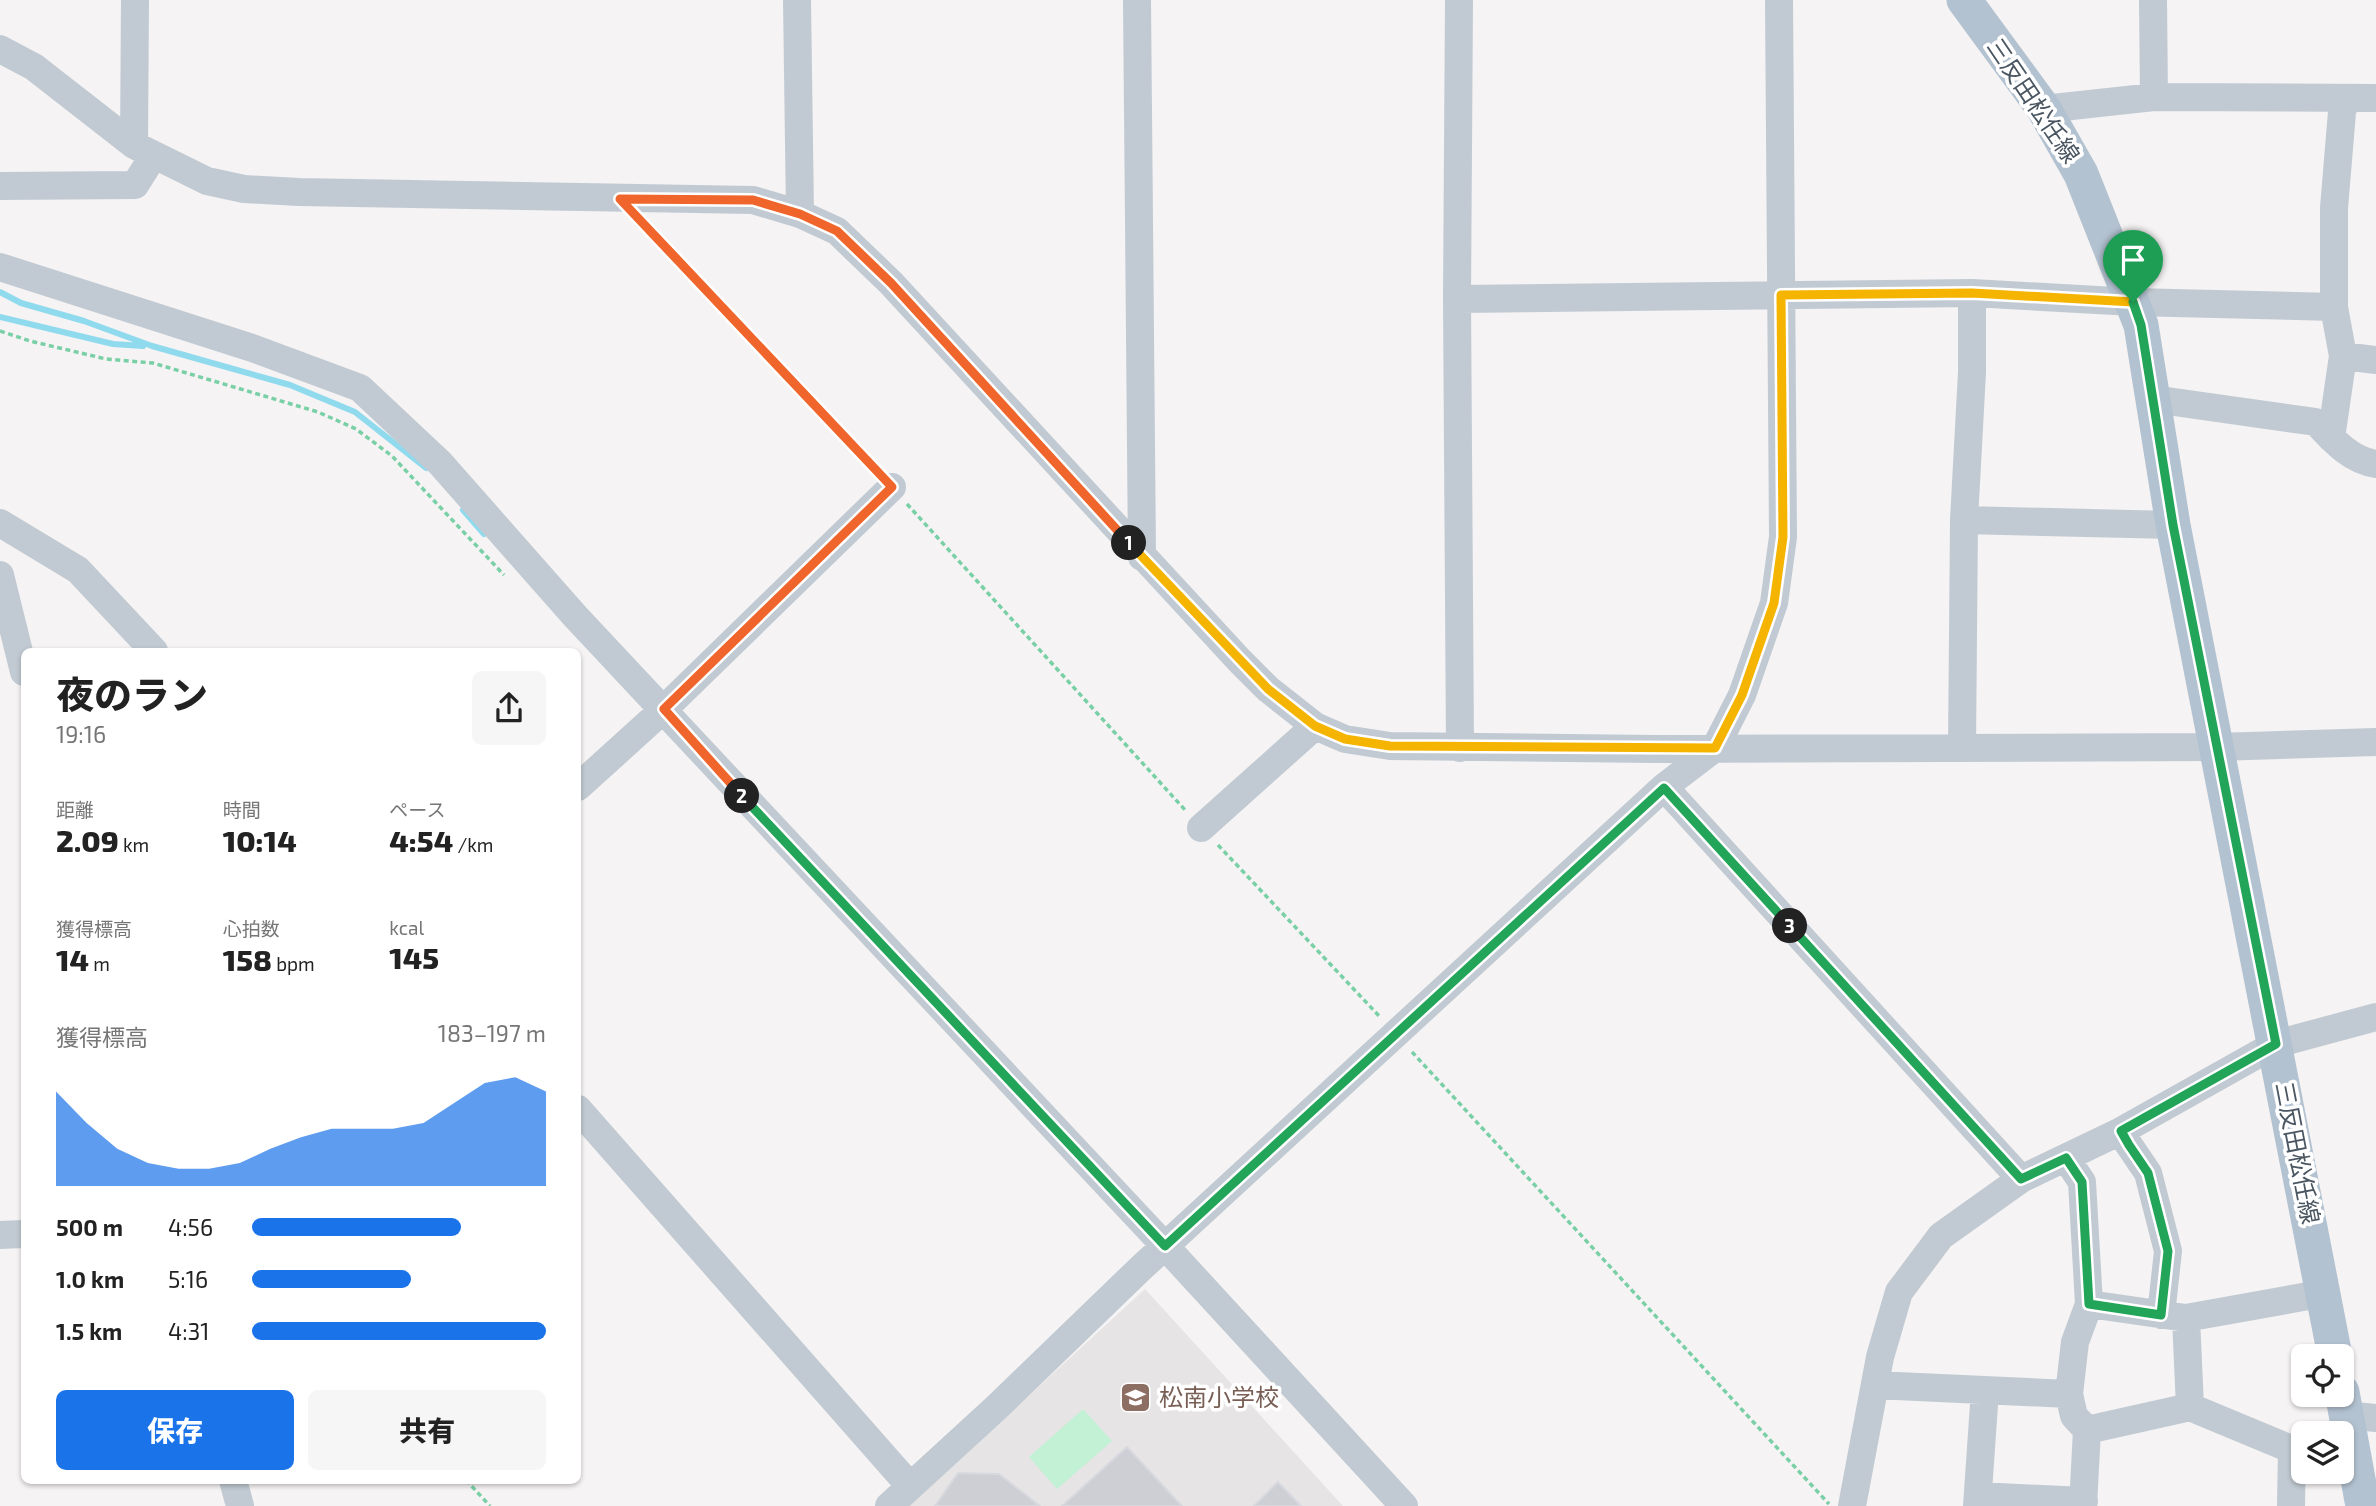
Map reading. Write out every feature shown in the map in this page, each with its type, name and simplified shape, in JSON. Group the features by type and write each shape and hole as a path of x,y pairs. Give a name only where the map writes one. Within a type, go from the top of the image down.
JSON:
{"main road":[{"name":"三反田松任線","path":"1964,0 2044,109 2081,174 2141,325 2173,525 2333,1344"},
{"path":"2354,1408 2354,1486"}],"street":[{"path":"0,186 135,185 144,150 135,0"},
{"path":"797,0 800,214"},
{"path":"1137,0 1142,557"},
{"path":"1459,0 1457,299 1460,748"},
{"path":"889,1506 997,1407 1141,1268 1664,788 1715,748 1742,695 1774,603 1783,537 1779,0"},
{"path":"2153,0 2154,97"},
{"path":"0,49 34,67 144,150 207,181 244,189 753,200 800,214 837,231 891,283 1142,557 1268,689 1315,726 1345,739 1390,746 1460,748 2217,747 2376,742"},
{"path":"2044,109 2154,97 2376,98"},
{"path":"2332,438 2343,356 2334,307 2334,208 2342,112 2346,99"},
{"path":"0,267 255,349 360,388 440,463 575,616 656,716 689,738 1165,1246 1404,1506"},
{"path":"1457,299 1972,293 2133,302 2334,307"},
{"path":"1962,747 1964,520 1972,372 1972,293"},
{"path":"2343,356 2376,360"},
{"path":"2153,399 2316,422 2360,461 2376,464"},
{"path":"581,784 656,716 892,487"},
{"path":"1964,520 2173,525"},
{"path":"0,523 78,570 151,648"},
{"path":"0,575 21,660"},
{"path":"1201,828 1315,726"},
{"path":"1664,788 2021,1179"},
{"path":"1852,1506 1880,1357 1899,1292 1941,1236 2021,1179 2121,1131 2276,1044 2376,1017"},
{"path":"581,1113 910,1486"},
{"path":"2121,1131 2148,1173 2168,1251 2173,1316 2190,1407"},
{"path":"1984,1390 1977,1501 2084,1504 2087,1430 2074,1416 2069,1394 2075,1342 2089,1304 2082,1182 2066,1158"},
{"path":"0,1235 21,1234"},
{"path":"2089,1304 2173,1316 2325,1293"},
{"path":"1875,1385 2069,1394"},
{"path":"2087,1430 2190,1407 2291,1448"},
{"path":"234,1484 240,1506"},
{"path":"2291,1506 2294,1484"}],"path":[{"path":"620,199 892,487 1201,828 1396,1034 1830,1506"},
{"path":"0,331 106,359 153,363 318,412 356,429 392,456 513,584"},
{"path":"470,1484 491,1506"}],"shaded area":[{"name":"松南小学校","path":"1145,1289 1343,1506 909,1506"}],"green space":[{"path":"1083,1409 1112,1441 1057,1489 1029,1457"}],"building":[{"path":"1127,1447 1182,1506 1062,1506"},
{"path":"958,1473 999,1474 1040,1506 935,1506"},
{"path":"1278,1482 1301,1506 1254,1506"}],"waterway":[{"path":"0,292 21,303 84,321 152,346 290,385 355,412 426,468"},
{"path":"0,317 113,344 143,346"},
{"path":"463,510 484,534"}],"place":[{"name":"松南小学校","path":"1136,1398"}],"route":[{"path":"620,199 753,200 800,214 837,231 891,283 1142,557 1268,689 1315,726 1345,739 1390,746 1715,748 1742,695 1774,603 1783,537 1781,295 1972,293 2133,302 2141,325 2173,525 2276,1044 2121,1131 2148,1173 2168,1251 2161,1315 2089,1304 2082,1182 2066,1158 2021,1179 1664,788 1165,1246 664,709 892,487 620,199"}]}
